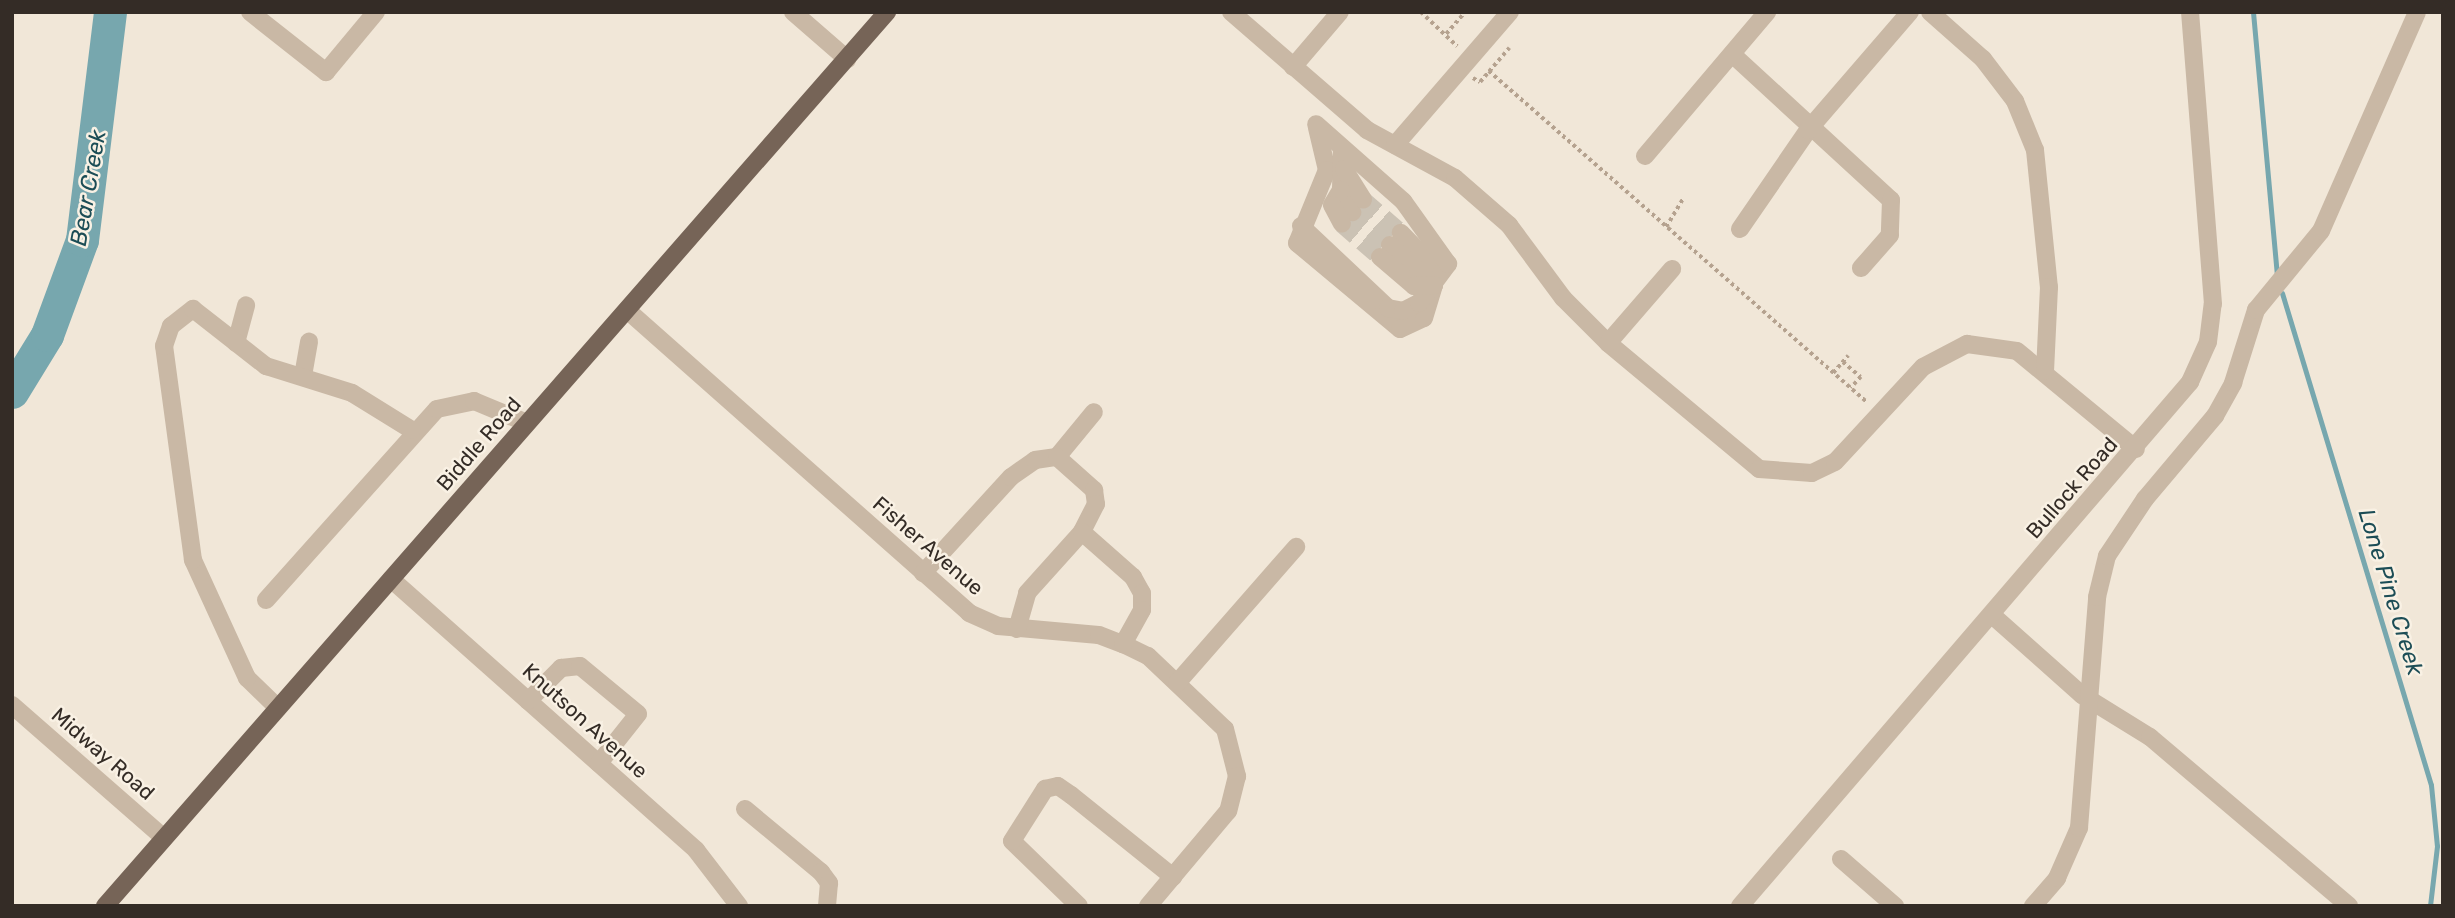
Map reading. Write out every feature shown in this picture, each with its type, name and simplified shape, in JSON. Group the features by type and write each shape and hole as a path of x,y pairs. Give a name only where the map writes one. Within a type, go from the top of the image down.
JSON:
{"main road":[{"name":"Biddle Road","path":"105,906 887,12"}],"street":[{"path":"250,12 326,72 376,12"},
{"path":"793,12 846,59"},
{"path":"1293,67 1340,12"},
{"path":"1395,145 1510,12"},
{"path":"1645,156 1767,12"},
{"path":"1740,229 1808,130 1910,12"},
{"path":"1930,12 1983,59 2015,101 2035,150 2049,287 2045,371"},
{"name":"Bullock Road","path":"1740,906 2136,449 2190,382 2212,324 2190,12"},
{"path":"2034,906 2057,878 2079,828 2097,597 2108,556 2140,505 2215,416 2233,383 2256,310 2321,232 2417,12"},
{"path":"1233,13 1367,130 1455,178 1510,225 1563,298 1608,343 1738,456 1784,475 1812,473 1835,462 1942,352 1991,344 2045,371 2136,449"},
{"path":"1732,54 1808,130 1891,200 1890,235 1861,268"},
{"path":"1433,285 1414,286 1391,245 1432,265 1433,285 1432,304 1414,327 1387,323 1302,251 1301,226 1327,170 1316,124 1403,201 1420,232 1445,254 1448,264 1433,285"},
{"path":"1342,148 1353,212 1340,190 1344,169"},
{"path":"1608,343 1672,269"},
{"path":"236,343 246,304"},
{"path":"278,708 247,678 192,560 164,346 171,326 193,309 266,366 352,393 412,430"},
{"name":"Fisher Avenue","path":"627,310 968,613 1017,629 1099,635 1123,644 1177,683 1232,742 1237,776 1227,811 1173,877"},
{"path":"303,376 309,342"},
{"path":"266,600 412,430 437,409 474,401 527,424"},
{"path":"923,573 1011,477 1035,460 1057,457 1094,412"},
{"path":"1017,629 1027,593 1082,532 1096,504 1094,490 1057,457"},
{"path":"1082,532 1133,577 1142,593 1142,610 1123,644"},
{"path":"1177,683 1296,547"},
{"name":"Knutson Avenue","path":"391,579 696,850 739,906"},
{"path":"1992,615 2091,700 2150,737 2349,906"},
{"path":"528,701 561,668 580,666 638,714 598,763"},
{"name":"Midway Road","path":"16,715 164,838"},
{"path":"1079,906 1012,841 1045,789 1058,786 1173,877 1148,906"},
{"path":"745,809 821,872 829,883 827,906"},
{"path":"1841,859 1895,906"}],"path":[{"path":"1421,12 1458,44 1448,55"},
{"path":"1446,34 1465,12"},
{"path":"1469,74 1478,82 1509,48"},
{"path":"1489,71 1833,373 1875,403"},
{"path":"1666,226 1683,199"},
{"path":"1833,373 1848,356"},
{"path":"1843,362 1861,377 1851,388"}],"waterway":[{"name":"Bear Creek","path":"12,392 47,335 82,240 110,12"},
{"path":"2253,12 2277,275"},
{"name":"Lone Pine Creek","path":"2282,293 2431,785 2437,846 2430,906"}],"tunnel":[{"path":"1363,200 1401,233"},
{"path":"1352,212 1390,245"},
{"path":"1342,224 1380,257"}]}
